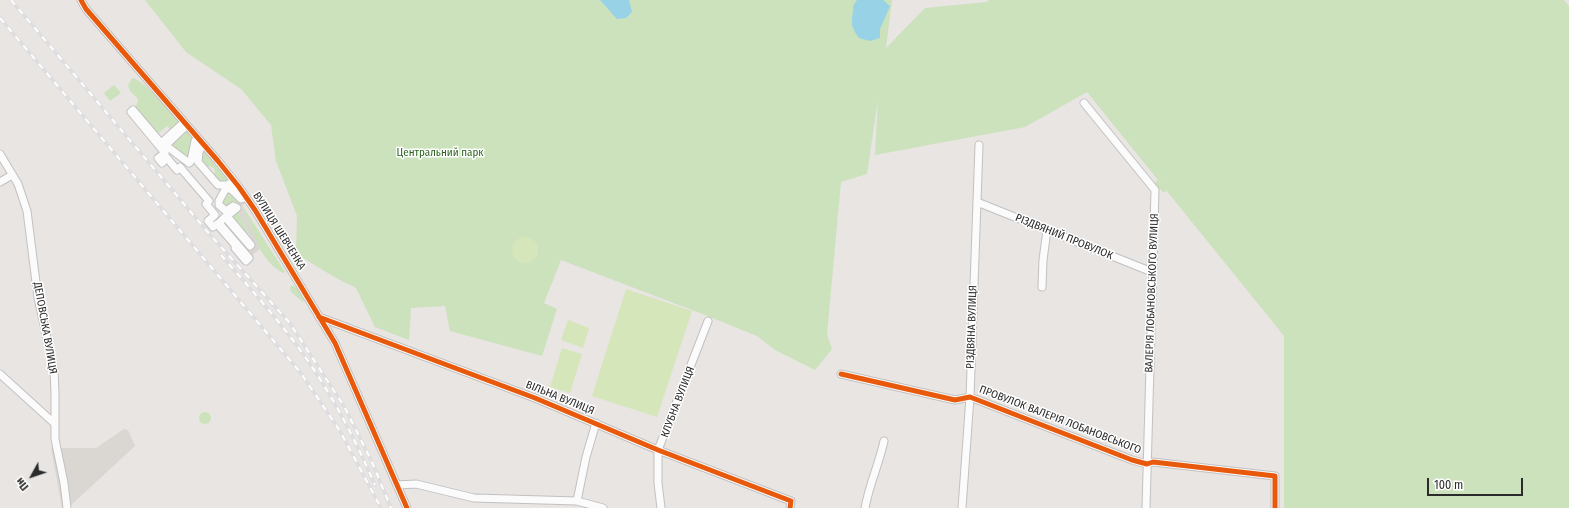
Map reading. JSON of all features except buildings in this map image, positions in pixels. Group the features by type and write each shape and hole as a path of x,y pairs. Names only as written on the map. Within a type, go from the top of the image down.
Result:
{"street":[{"path":"78,0 86,9"},
{"name":"ВУЛИЦЯ ШЕВЧЕНКА","path":"81,0 86,9 240,187 255,210 335,343 407,508"},
{"name":"ВАЛЕРІЯ ЛОБАНОВСЬКОГО ВУЛИЦЯ","path":"1084,103 1155,190 1146,508"},
{"path":"133,110 161,143 181,125 184,128 166,145 187,163 191,161 195,141 201,148 198,162 218,185 227,185 231,183 243,198 241,200 232,190 226,188 219,201 219,205 226,211 232,206 237,208 227,216 251,245 250,246 225,217 219,223 249,258 246,261 235,248 236,246 217,224 213,227 208,221 215,215 206,204 209,201 180,167 177,170 167,158 162,162 158,158 165,153 131,112 133,110"},
{"name":"РІЗДВЯНА ВУЛИЦЯ","path":"962,508 970,397 980,145"},
{"name":"ДЕПОВСЬКА ВУЛИЦЯ","path":"0,154 18,184 27,211 38,298 54,369 55,439 64,483 67,508"},
{"path":"0,182 12,175"},
{"name":"РІЗДВЯНИЙ ПРОВУЛОК","path":"977,202 1152,272"},
{"path":"1042,288 1043,260 1047,230"},
{"name":"ВІЛЬНА ВУЛИЦЯ","path":"319,317 535,398 791,505"},
{"name":"КЛУБНА ВУЛИЦЯ","path":"661,508 658,483 658,450 708,321"},
{"path":"0,374 54,423"},
{"name":"ПРОВУЛОК ВАЛЕРІЯ ЛОБАНОВСЬКОГО","path":"841,374 955,400 970,397 1132,460 1147,464 1153,462 1275,476 1275,508"},
{"path":"577,501 586,457 596,423"},
{"path":"865,508 884,441"},
{"path":"397,484 416,484 474,498 577,501 603,508"}],"green space":[{"name":"Центральний парк","path":"145,0 892,0 886,48 925,8 987,2 989,0 1564,0 1569,6 1569,508 1284,508 1284,336 1166,190 1164,193 1155,184 1157,180 1162,185 1087,92 1025,127 875,155 878,99 867,174 841,182 827,334 832,349 815,370 775,350 757,336 561,260 544,303 557,309 542,356 450,331 445,306 411,308 409,340 375,327 356,288 336,278 303,258 296,252 297,216 276,161 271,125 241,89 186,52"},
{"path":"132,78 143,84 181,125 173,133 167,126 155,136 133,110 138,99 130,91 128,86"},
{"path":"114,85 121,93 110,101 104,93"},
{"path":"184,128 195,142 191,161 168,147"},
{"path":"201,148 231,183 218,185 214,175 214,168 209,166 204,170 199,152"},
{"path":"226,188 241,199 236,206 227,210 219,201"},
{"path":"242,205 285,272 283,273 275,268 262,252 252,233"},
{"path":"237,208 253,244 227,216"},
{"path":"525,237 534,241 538,250 534,259 525,263 516,259 512,250 516,241"},
{"path":"293,285 299,292 304,301 303,302 291,292 290,287"},
{"path":"626,289 692,311 657,417 592,396"},
{"path":"568,320 589,328 583,348 561,340"},
{"path":"562,348 582,354 570,393 550,387"},
{"path":"203,412 207,412 211,418 207,424 203,424 199,420 199,416"}],"shaded area":[{"path":"243,198 245,203 242,206 260,249 249,258 243,251 253,243 236,206"},
{"path":"124,429 128,430 135,446 68,508 62,508 51,448 96,448"}],"water":[{"path":"600,0 629,0 632,12 626,18 617,19"},
{"path":"857,0 883,0 890,6 880,29 880,38 870,41 859,38 852,24 853,6"}],"railway":[{"path":"11,0 212,237 289,322 344,406 372,462 391,508"},
{"path":"0,18 300,372 340,431 381,508"},
{"path":"221,255 253,291 314,369 342,417 375,485"}],"cycle path":[{"path":"81,0 86,9 218,161 255,210 335,343 407,508"},
{"path":"319,317 535,398 658,450 791,501 790,508"},
{"path":"841,374 955,400 970,397 1132,460 1147,464 1153,462 1275,476 1275,508"}]}
